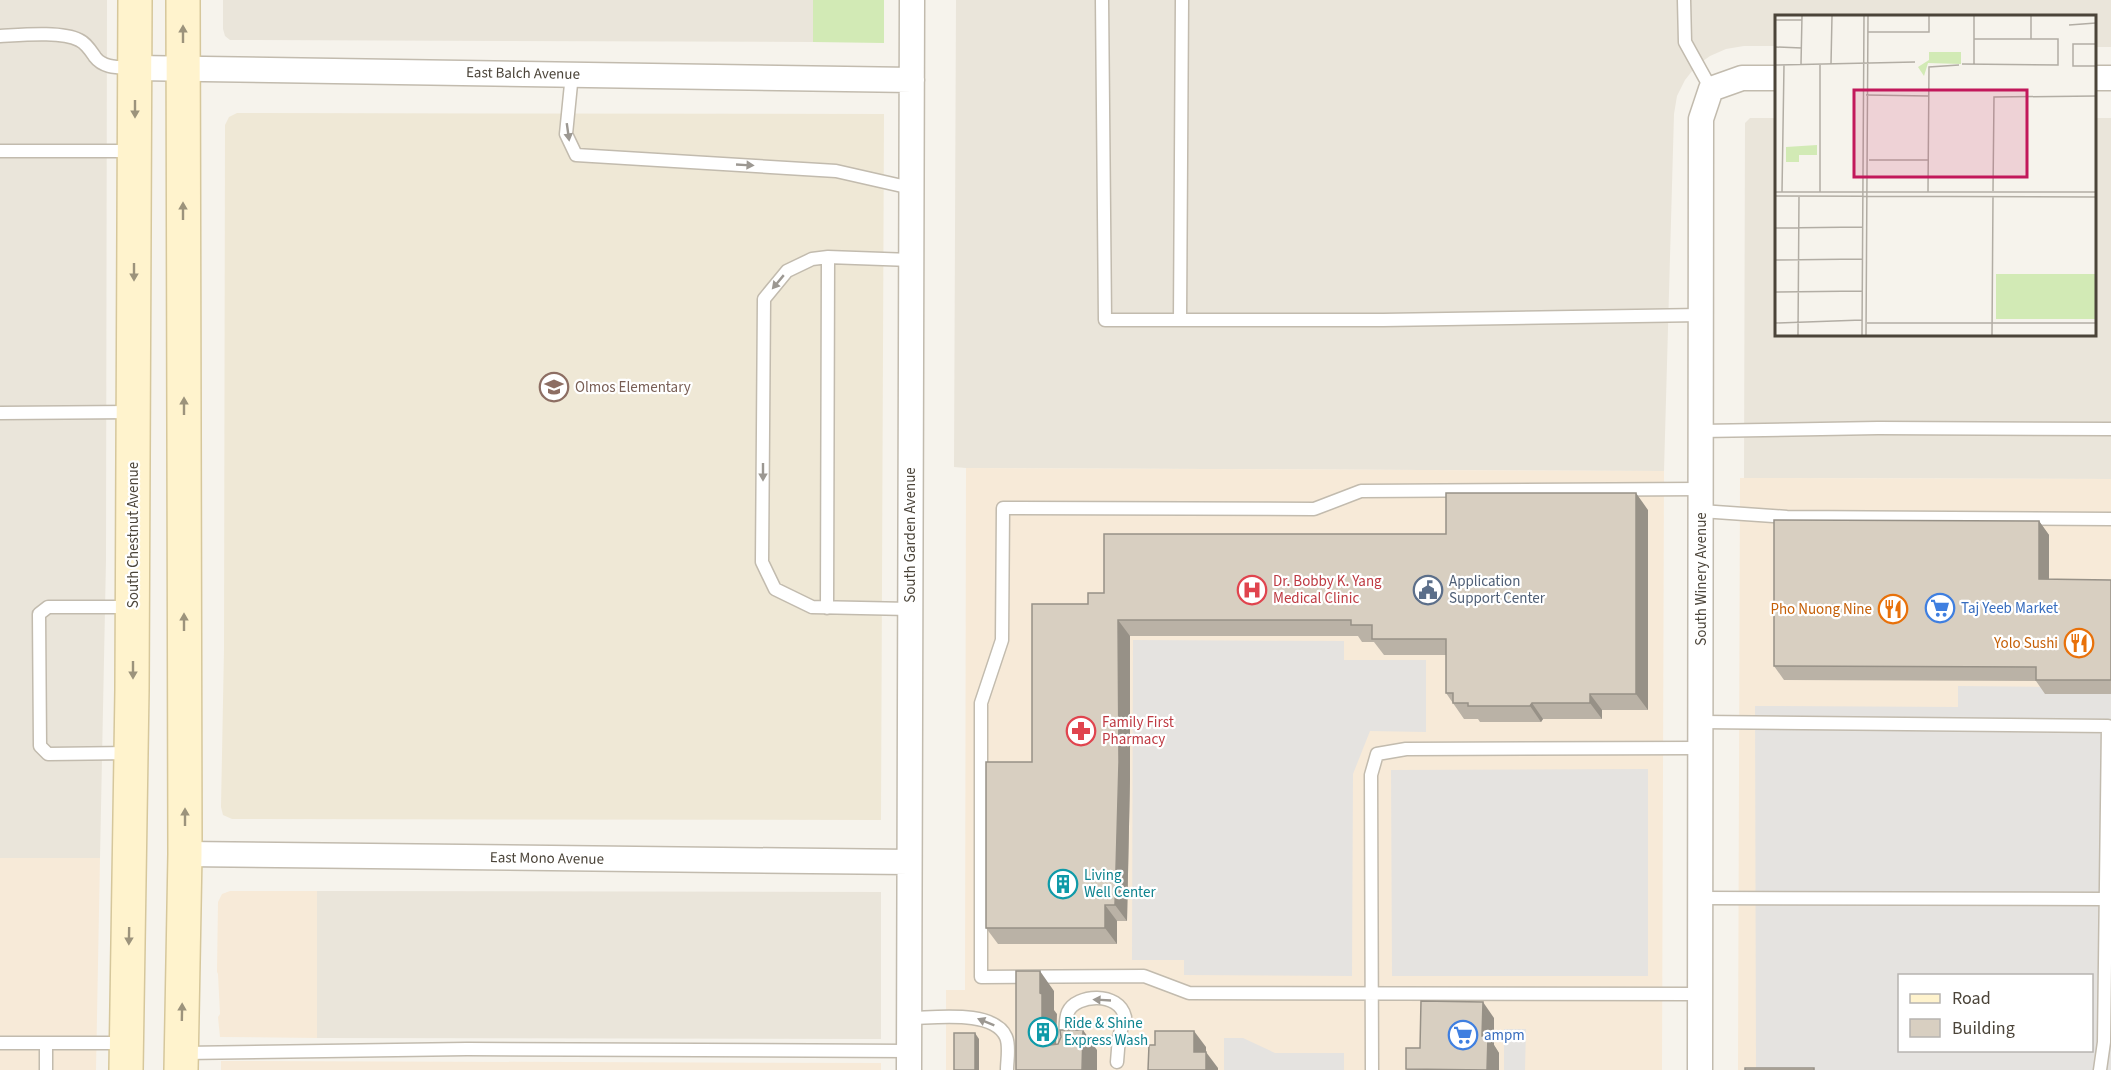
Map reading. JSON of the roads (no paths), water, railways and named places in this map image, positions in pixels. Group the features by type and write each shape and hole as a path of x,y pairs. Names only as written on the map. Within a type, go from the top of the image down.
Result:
{"main road":[{"name":"South Chestnut Avenue","path":"127,1056 132,753 135,0"},
{"path":"182,1061 185,854 183,0"},
{"path":"134,465 184,464"}],"street":[{"name":"South Garden Avenue","path":"909,1060 912,0"},
{"name":"East Balch Avenue","path":"135,68 912,80"},
{"path":"1711,89 1742,78 1775,78"},
{"name":"South Winery Avenue","path":"1700,1070 1701,119 1711,89"},
{"name":"East Mono Avenue","path":"185,854 909,862"}],"lane":[{"path":"1102,0 1105,320 1383,320 1701,315"},
{"path":"1180,320 1182,0"},
{"path":"1684,0 1685,42 1711,89"},
{"path":"0,36 70,37 81,40 98,60 110,67 135,68"},
{"path":"572,74 566,134 576,155 836,171 911,188"},
{"path":"0,151 135,151"},
{"path":"827,608 828,256"},
{"path":"910,609 812,607 775,589 762,562 762,550 764,299 788,271 812,259 828,256 911,260"},
{"path":"0,413 134,412"},
{"path":"1701,431 1878,428 2111,429"},
{"path":"1699,994 1189,993 1144,976 981,976 981,703 1002,640 1003,508 1314,509 1361,491 1701,500 1787,517 2111,519"},
{"path":"132,753 48,754 40,746 39,614 48,608 133,608"},
{"path":"1701,722 2108,726 2104,1042 2100,1070"},
{"path":"1371,1070 1371,775 1377,754 1406,749 1701,748"},
{"path":"1700,898 2106,899"},
{"path":"1067,1058 1067,1013 1081,1001 1103,998 1114,1001 1124,1011 1125,1023 1119,1036 1117,1062"},
{"path":"909,1018 987,1020 1006,1036 1007,1070"},
{"path":"0,1043 46,1043 127,1056"},
{"path":"46,1043 46,1070"},
{"path":"182,1061 467,1049 909,1060"}],"place":[{"name":"Olmos Elementary","path":"554,387"},
{"name":"Dr. Bobby K. Yang Medical Clinic","path":"1252,590"},
{"name":"Application Support Center","path":"1428,590"},
{"name":"Taj Yeeb Market","path":"1940,608"},
{"name":"Pho Nuong Nine","path":"1893,609"},
{"name":"Yolo Sushi","path":"2079,643"},
{"name":"Family First Pharmacy","path":"1081,731"},
{"name":"Living Well Center","path":"1063,884"},
{"name":"Ride & Shine Express Wash","path":"1043,1032"},
{"name":"ampm","path":"1463,1035"}]}
